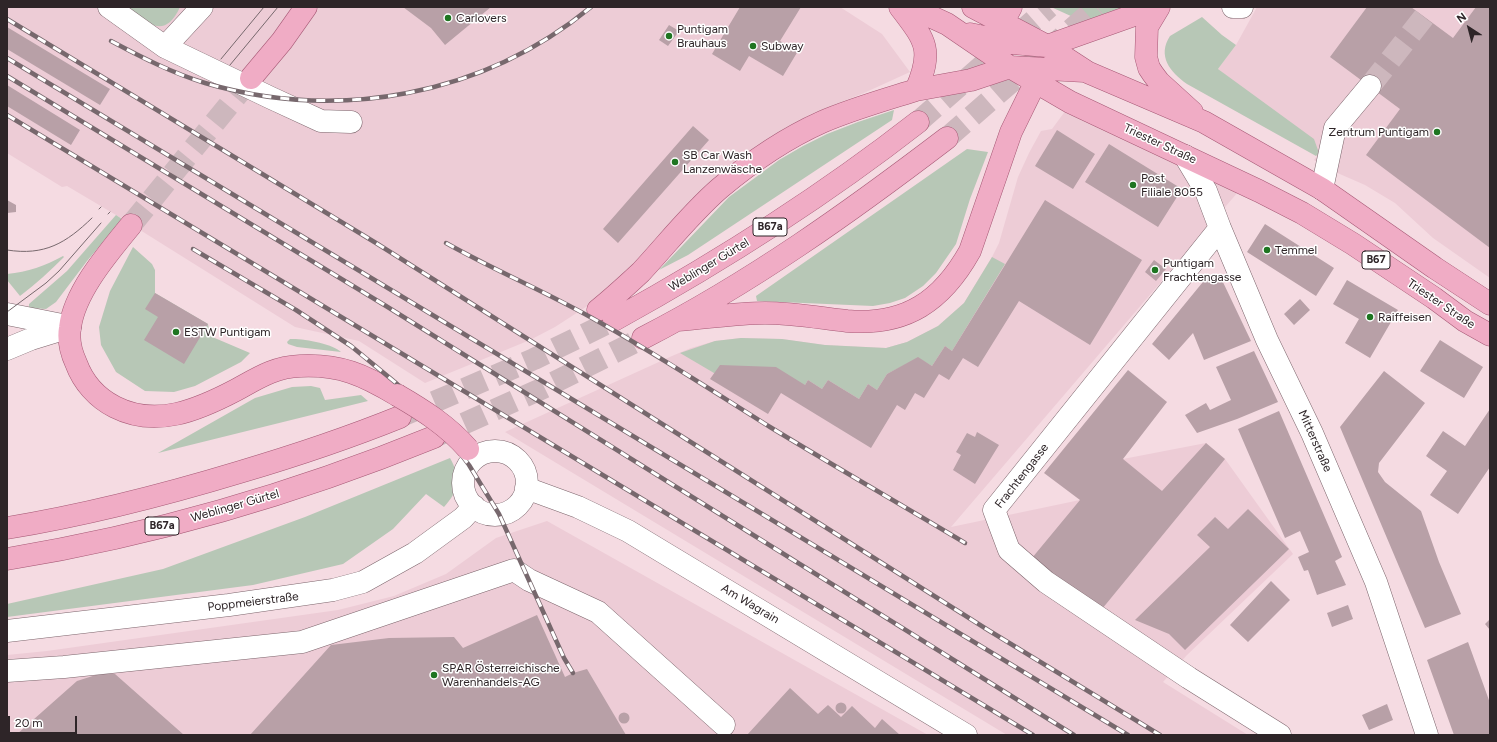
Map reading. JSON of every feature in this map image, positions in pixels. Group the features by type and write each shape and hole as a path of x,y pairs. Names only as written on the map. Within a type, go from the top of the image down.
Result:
{"main road":[{"path":"251,78 282,41 306,7"},
{"path":"282,41 311,18 320,7"},
{"path":"900,7 925,44 926,58 923,74 916,90"},
{"name":"Triester Straße","path":"910,7 947,24 1070,102 1302,213 1353,244 1434,298 1465,321 1490,335"},
{"name":"B67","path":"973,7 1007,15 1047,46 1087,72 1204,122 1322,189 1441,272 1490,304"},
{"path":"961,33 1012,43 1047,46 1158,7"},
{"path":"1158,7 1147,27 1146,57 1149,68 1152,74 1160,82 1204,122"},
{"path":"678,320 766,313 820,317 848,321 869,321 890,318 911,312 930,301 948,285 960,269 970,251 1011,132 1024,72 1012,43 1007,15"},
{"path":"916,90 1024,72 1087,72"},
{"name":"Weblinger Gürtel","path":"916,90 866,105 822,122 791,137 767,152 719,189 696,211 641,272 606,315 695,274 792,214 882,150 918,122"},
{"name":"B67a","path":"643,338 678,320 766,267 866,199 947,138"},
{"path":"131,225 93,274 75,308 70,327 72,354 77,367 90,388 99,398 124,412 151,417 167,416 204,406 269,372 283,368 300,366 336,368 350,371 375,382 437,420 456,436 471,454"},
{"name":"B67a","path":"7,528 130,502 211,481 333,443 400,417"},
{"name":"Weblinger Gürtel","path":"7,559 121,536 197,517 346,472 434,437"},
{"path":"7,516 50,519"}],"street":[{"path":"109,7 165,47 321,121 351,122"},
{"path":"165,47 200,7"},
{"path":"1233,7 1242,7"},
{"path":"1322,189 1336,128 1370,86"},
{"name":"Mitterstraße","path":"1185,156 1204,186 1266,340 1312,433 1376,582 1427,735"},
{"name":"Frachtengasse","path":"1220,228 994,510 1009,550 1046,582 1189,678 1280,735"},
{"path":"7,314 70,327"},
{"path":"7,349 31,339 70,327"},
{"path":"494,451 510,454 522,464 527,479 526,488 525,495 520,502 507,513 485,513 474,506 467,497 463,481 471,454 494,451"},
{"name":"Am Wagrain","path":"526,488 578,507 628,532 966,735"},
{"name":"Poppmeierstraße","path":"7,631 237,604 333,590 363,582 415,553 463,518 474,506"},
{"path":"7,671 64,667 302,642 514,570 529,580 598,612 724,725"}],"shaded area":[{"path":"7,7 840,7 882,34 910,72 864,93 811,114 769,138 589,305 555,327 530,340 425,383 359,341 295,327 116,215 67,186 62,187 7,153"},
{"path":"1257,7 1490,7 1490,278 1433,238 1395,203 1365,185 1326,168 1314,160 1319,153 1218,69 1236,45"},
{"path":"1066,110 1238,192 951,527 1080,500 1123,459 1206,443 1225,459 1293,554 1187,655 1163,682 1248,735 1007,735 505,432 672,356 691,348 715,341 741,338 782,339 825,345 886,348 907,342 938,326 964,303 992,257 999,243 1018,177 1029,153 1041,131 1052,129"},
{"path":"547,521 928,735 7,735 7,655 47,651 338,610 394,596 446,574 496,538"}],"green space":[{"path":"124,7 180,7 174,18 168,24 161,26 147,22"},
{"path":"1051,7 1127,7 1084,22"},
{"path":"1202,17 1236,45 1218,69 1314,139 1319,153 1316,156 1187,84 1175,74 1167,63 1165,57 1166,43 1170,36"},
{"path":"894,110 892,120 688,255 659,270 729,197 779,160 827,134"},
{"path":"967,149 988,152 970,199 956,244 936,273 923,286 905,298 890,303 873,306 757,301 756,296"},
{"path":"116,215 122,219 87,261 56,302 46,309 29,308 29,304 67,271"},
{"path":"133,247 152,264 155,270 155,293 208,324 210,336 250,353 241,362 195,386 174,392 145,391 116,372 101,345 99,327 110,291"},
{"path":"63,256 64,257 32,287 20,296 7,280 7,274 36,268"},
{"path":"992,257 1005,264 952,351 945,346 932,366 918,358 887,374 877,390 868,384 859,399 828,380 822,389 808,380 805,385 714,373 680,353 715,341 741,338 782,339 825,345 886,348 907,342 938,326 964,303"},
{"path":"290,339 302,339 317,342 332,346 341,352 297,347 288,344 287,342"},
{"path":"311,386 320,388 325,400 361,395 368,401 158,453 255,398 292,387"},
{"path":"450,458 456,471 457,484 453,495 444,507 426,494 393,529 343,564 253,585 7,617 7,604 163,569 305,517"}],"building":[{"name":"Carlovers","path":"403,7 491,7 445,45 431,28"},
{"name":"Subway","path":"740,7 801,7 780,41 798,51 783,76 749,56 740,71 712,54"},
{"name":"Zentrum Puntigam","path":"1367,7 1411,7 1453,38 1476,7 1490,7 1490,248 1366,155 1400,109 1330,57"},
{"name":"Puntigam Brauhaus","path":"669,25 679,31 668,46 659,40"},
{"path":"7,27 110,89 100,105 7,49"},
{"path":"7,85 80,130 71,145 7,106"},
{"path":"693,126 709,140 618,243 603,229"},
{"path":"1057,130 1095,154 1073,189 1035,166"},
{"name":"Post Filiale 8055","path":"1109,144 1182,189 1158,227 1085,182"},
{"path":"7,200 16,205 16,212 7,213"},
{"path":"1045,200 1142,260 1090,345 1019,301 978,367 963,358 949,380 939,374 924,398 915,393 905,410 897,405 871,448 781,393 768,414 710,379 720,365 776,367 805,385 808,380 822,389 828,380 859,399 868,384 877,390 887,374 918,357 932,366 945,346 952,351"},
{"path":"1265,224 1334,268 1316,296 1247,252"},
{"name":"Puntigam Frachtengasse","path":"1154,260 1166,269 1156,281 1145,272"},
{"path":"1207,277 1221,278 1251,341 1204,360 1193,333 1169,360 1152,344"},
{"path":"1347,280 1398,310 1370,358 1345,343 1359,319 1333,304"},
{"name":"ESTW Puntigam","path":"155,293 208,324 184,364 144,340 158,317 145,309"},
{"path":"1300,299 1310,310 1294,325 1284,314"},
{"path":"1440,340 1483,367 1464,398 1420,371"},
{"path":"1254,351 1278,402 1237,419 1197,433 1185,415 1206,403 1210,410 1231,400 1216,367"},
{"path":"1128,370 1167,402 1123,459 1162,491 1206,443 1225,459 1102,609 1077,593 1032,558 1080,500 1044,473"},
{"path":"1384,371 1425,403 1379,463 1378,472 1385,482 1421,511 1439,562 1461,614 1425,628 1340,427"},
{"path":"1490,409 1490,467 1458,514 1430,495 1447,471 1426,456 1443,431 1465,446"},
{"path":"1279,411 1342,557 1335,561 1346,585 1317,595 1308,570 1304,571 1298,557 1309,552 1300,531 1285,538 1238,429"},
{"path":"977,432 999,445 975,484 953,470 961,455 956,452 967,433 975,437"},
{"path":"1248,509 1289,549 1185,650 1169,634 1135,620 1210,547 1197,535 1215,517 1228,529"},
{"path":"1271,581 1290,600 1248,642 1230,625"},
{"path":"1348,605 1353,619 1332,627 1327,613"},
{"name":"SPAR Österreichische Warenhandels-AG","path":"537,615 565,677 587,669 626,735 250,735 331,645 389,638 454,637 463,648"},
{"path":"1490,619 1490,630 1485,624"},
{"path":"1468,642 1490,703 1490,735 1454,735 1427,660"},
{"path":"102,673 115,674 184,735 16,735 77,681"},
{"path":"790,688 818,714 828,705 841,717 852,706 875,728 882,719 900,735 747,735"},
{"path":"841,702 845,704 847,708 845,712 841,714 837,712 835,708 837,704"},
{"path":"1387,704 1393,720 1369,730 1362,715"},
{"path":"624,712 628,714 630,718 628,722 624,724 620,722 618,718 620,714"}],"tunnel":[{"path":"918,122 1049,7"},
{"path":"947,138 1097,7"},
{"path":"1370,86 1424,17"},
{"path":"131,225 251,78"},
{"path":"404,415 534,359 614,320"},
{"path":"434,437 539,390 643,338"}],"tram line":[{"path":"221,59 264,7"},
{"path":"230,65 278,7"},
{"path":"7,250 33,251 54,246 64,241 92,218"},
{"path":"7,312 46,283 59,271 101,223"}],"railway":[{"path":"111,41 169,70 205,83 255,95 306,100 357,100 407,93 456,80 504,62 549,37 591,7"},
{"path":"7,19 376,243 988,630 1160,735"},
{"path":"7,58 1128,735"},
{"path":"7,76 386,306 1074,735"},
{"path":"7,115 1033,735"},
{"path":"446,243 574,308 615,331 682,371 770,427 965,543"},
{"path":"193,249 296,310 351,346 396,383 438,424 469,465 499,514 564,658 573,673"}],"place":[{"name":"Carlovers","path":"448,18"},
{"name":"Puntigam Brauhaus","path":"669,36"},
{"name":"Subway","path":"753,46"},
{"name":"Zentrum Puntigam","path":"1437,132"},
{"name":"SB Car Wash Lanzenwäsche","path":"675,162"},
{"name":"Post Filiale 8055","path":"1133,185"},
{"name":"Temmel","path":"1267,250"},
{"name":"Puntigam Frachtengasse","path":"1155,270"},
{"name":"Raiffeisen","path":"1370,317"},
{"name":"ESTW Puntigam","path":"176,332"},
{"name":"SPAR Österreichische Warenhandels-AG","path":"434,675"}]}
